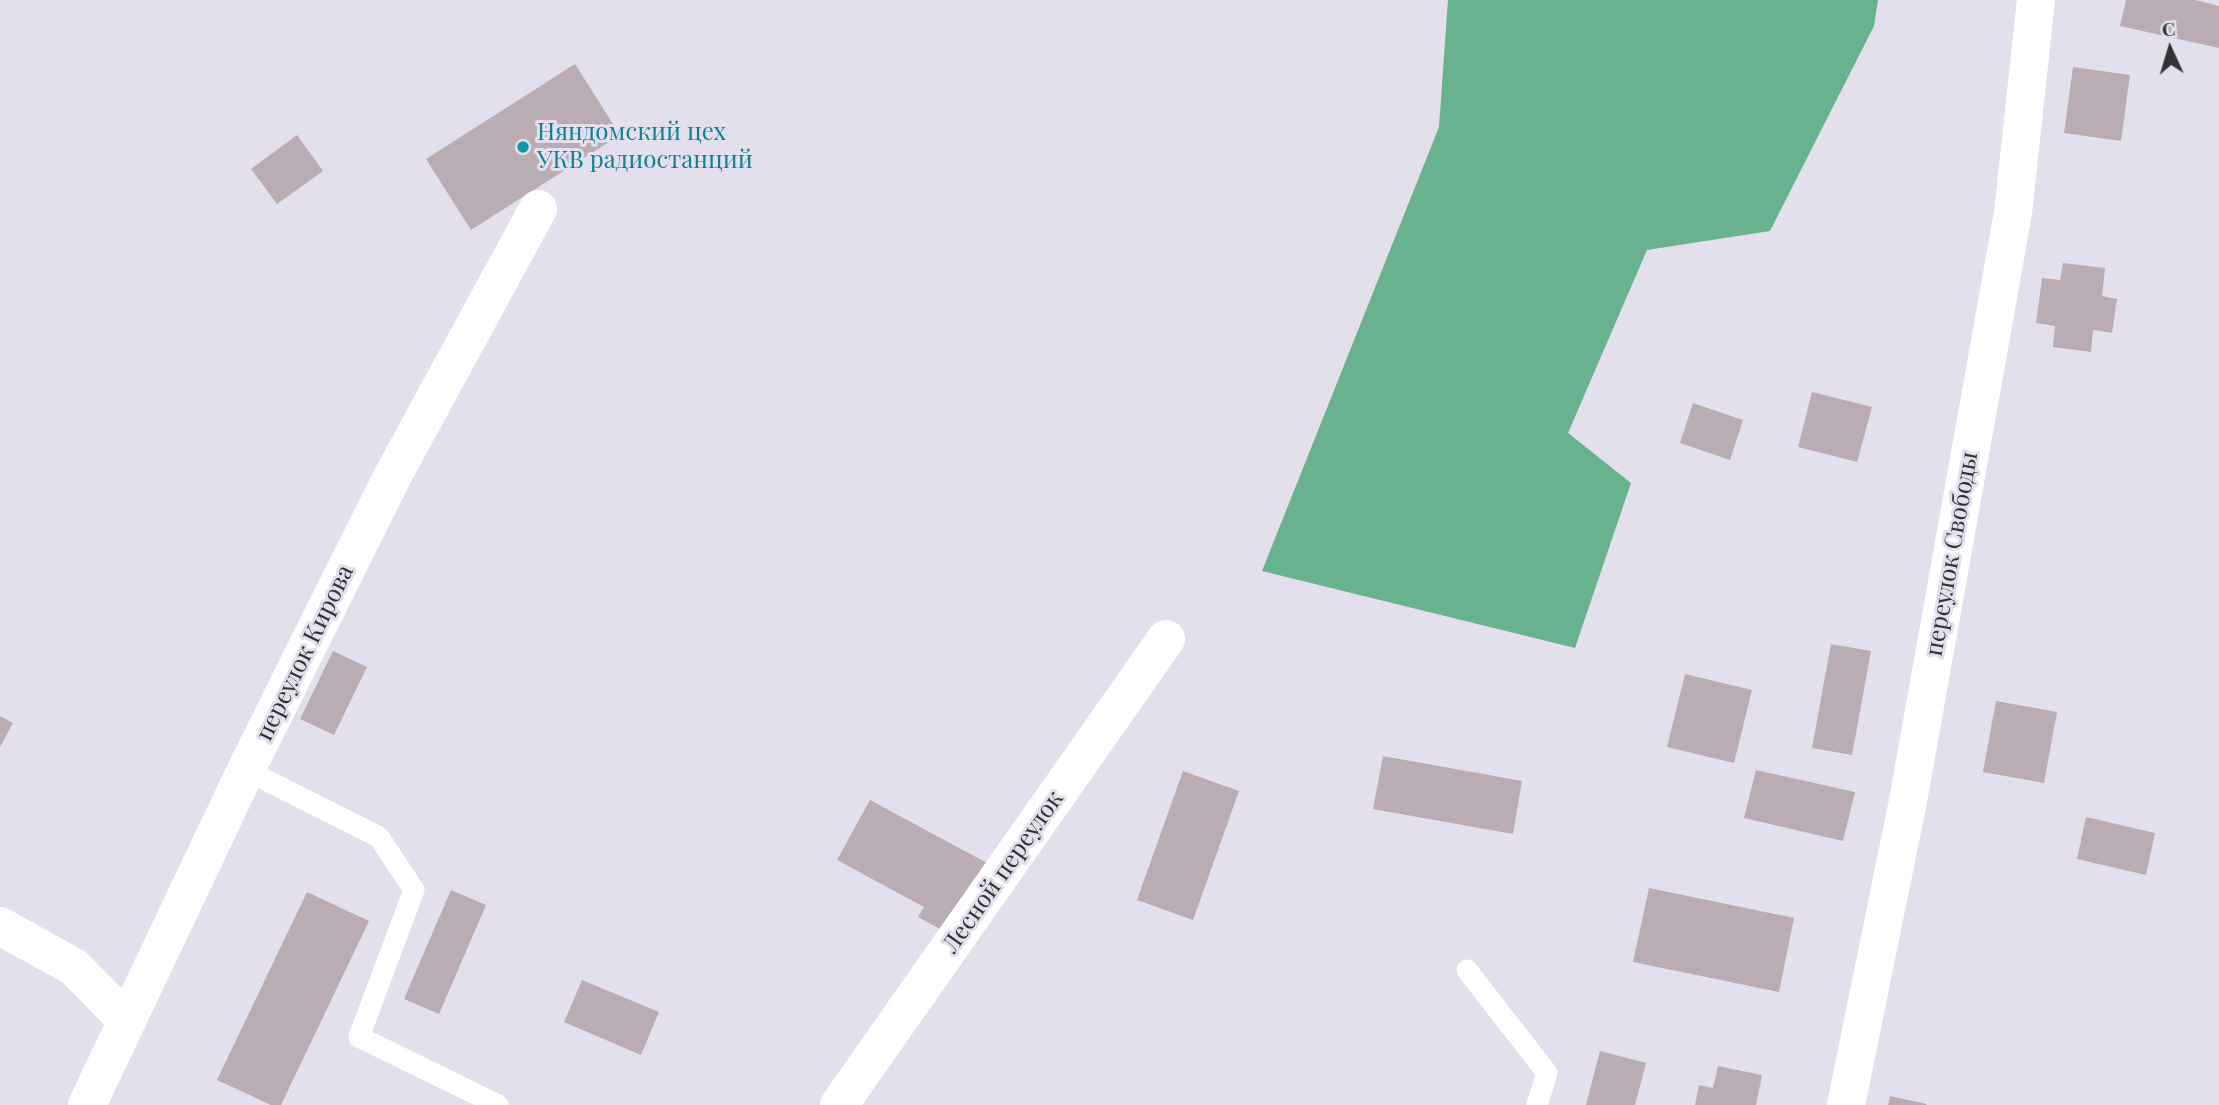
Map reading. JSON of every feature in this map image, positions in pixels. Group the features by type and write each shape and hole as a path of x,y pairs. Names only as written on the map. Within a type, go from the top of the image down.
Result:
{"street":[{"name":"переулок Свободы","path":"1846,1105 1908,801 2013,213 2036,0"},
{"name":"переулок Кирова","path":"87,1105 246,770 392,477 538,208"},
{"name":"Лесной переулок","path":"839,1105 1166,639"},
{"path":"0,926 74,967 127,1020"}],"lane":[{"path":"246,770 379,837 414,890 359,1037 498,1105"},
{"path":"1467,971 1547,1073 1537,1105"}],"green space":[{"path":"1448,0 1878,0 1874,26 1770,231 1647,250 1568,433 1631,483 1575,648 1262,571 1439,127"}],"building":[{"path":"2126,0 2195,0 2219,6 2219,48 2120,26"},
{"name":"Няндомский цех УКВ радиостанций","path":"575,64 620,135 471,230 426,159"},
{"path":"2073,67 2130,75 2121,141 2064,133"},
{"path":"297,135 323,171 277,204 251,169"},
{"path":"2063,263 2105,268 2102,296 2117,299 2112,333 2093,330 2091,352 2053,347 2055,326 2036,323 2042,278 2060,280"},
{"path":"1812,392 1872,407 1857,462 1798,447"},
{"path":"1693,403 1743,420 1730,460 1680,443"},
{"path":"1831,644 1871,651 1852,755 1812,748"},
{"path":"333,651 367,667 334,735 300,719"},
{"path":"1685,674 1752,690 1734,763 1667,747"},
{"path":"1996,701 2057,712 2044,783 1983,772"},
{"path":"0,716 13,723 0,747"},
{"path":"1383,756 1522,781 1513,834 1373,809"},
{"path":"1756,770 1855,792 1843,841 1744,818"},
{"path":"1183,771 1239,791 1193,920 1137,900"},
{"path":"870,800 1000,870 962,941 918,917 924,907 837,860"},
{"path":"2086,817 2155,833 2146,875 2077,859"},
{"path":"1649,888 1794,918 1779,992 1633,962"},
{"path":"451,890 486,905 439,1014 404,999"},
{"path":"307,892 369,921 281,1105 271,1105 217,1080"},
{"path":"582,980 659,1012 641,1055 564,1022"},
{"path":"1600,1051 1646,1063 1635,1105 1586,1105"},
{"path":"1718,1066 1762,1075 1756,1105 1695,1105 1699,1085 1713,1088"},
{"path":"1890,1096 1927,1104 1888,1105"}],"place":[{"name":"Няндомский цех УКВ радиостанций","path":"523,147"}]}
